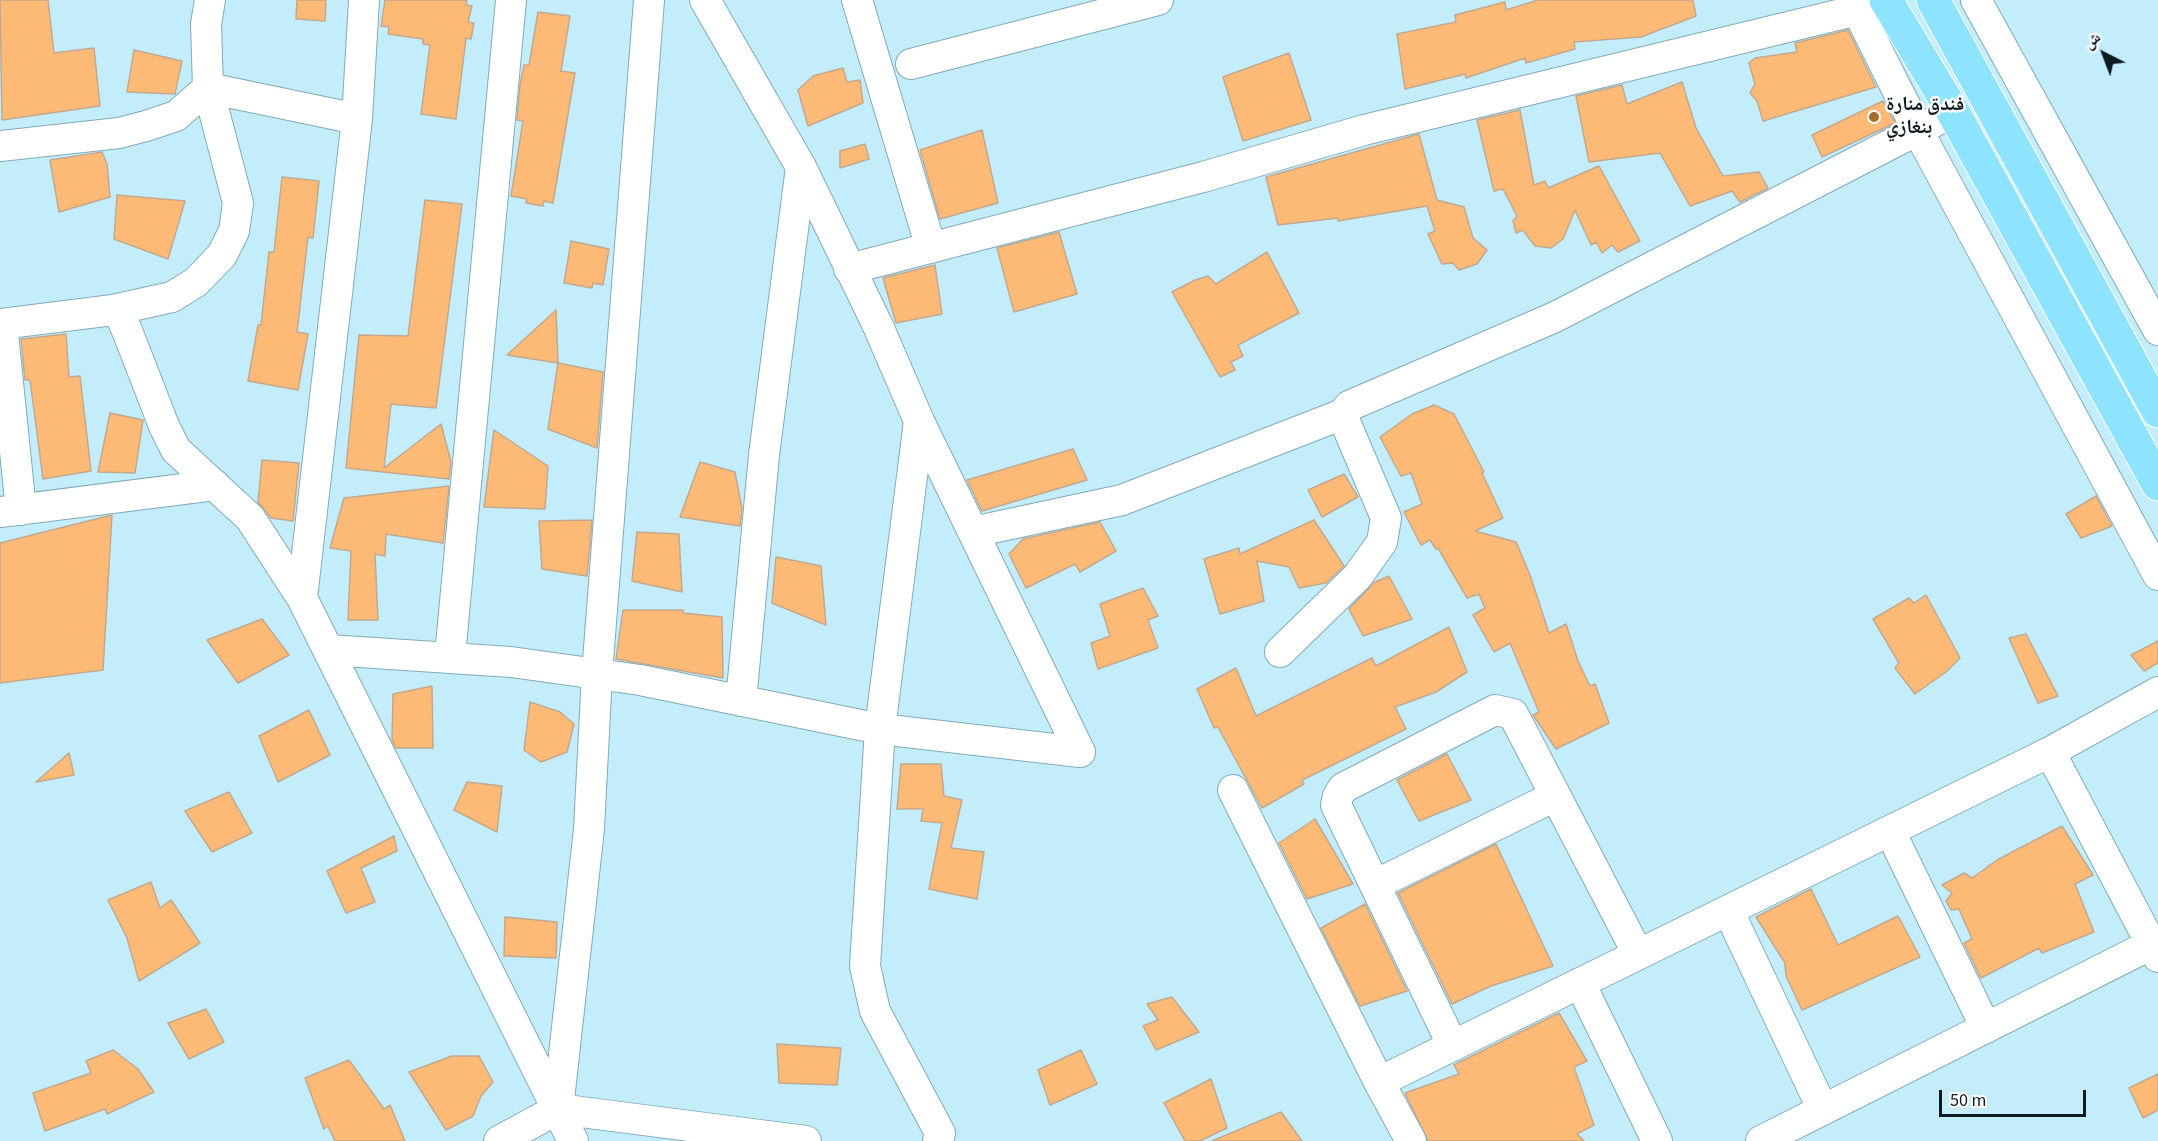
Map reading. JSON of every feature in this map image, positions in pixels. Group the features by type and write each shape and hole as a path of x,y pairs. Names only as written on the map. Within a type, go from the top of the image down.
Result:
{"highway":[{"path":"1933,0 2158,411"},
{"path":"1865,3 1953,112 2158,484"}],"street":[{"path":"210,0 206,24 208,88 238,203 234,231 222,255 196,282 172,297 113,310 1,324 11,511 215,485"},
{"path":"302,598 357,119 364,0"},
{"path":"450,656 512,0"},
{"path":"558,1109 589,829 597,674 649,0"},
{"path":"329,650 450,656 597,674 880,729 1080,752 919,421 878,326 801,167 705,0"},
{"path":"857,0 931,248"},
{"path":"911,64 1158,0"},
{"path":"1976,0 2158,330"},
{"path":"849,269 1203,177 1364,130 1865,3 1918,131 2158,575"},
{"path":"208,88 357,119"},
{"path":"0,146 119,133 146,126 176,116 208,88"},
{"path":"973,532 1122,500 1343,414 1349,406 1555,317 1953,112"},
{"path":"741,701 764,455 801,167"},
{"path":"113,310 122,319 164,426 176,450 250,518 302,598 573,1141"},
{"path":"1280,652 1357,577 1382,542 1386,518 1343,414"},
{"path":"919,421 880,729 865,966 875,1011 940,1133 938,1141"},
{"path":"1379,1082 1638,954 1729,912 2050,752 2158,692"},
{"path":"1453,1046 1336,805 1343,788 1495,710 1513,714 1638,954"},
{"path":"1761,1141 1822,1108 2156,947 2050,752"},
{"path":"1233,790 1410,1141"},
{"path":"1375,885 1555,796"},
{"path":"1890,831 1986,1028"},
{"path":"1729,912 1822,1108"},
{"path":"1580,983 1657,1141"},
{"path":"498,1141 558,1109 806,1141"}],"building":[{"path":"0,0 48,0 54,53 94,48 100,106 2,120"},
{"path":"297,0 326,0 325,21 296,19"},
{"path":"385,0 467,0 466,5 472,6 468,22 474,23 471,39 466,38 456,119 421,114 430,45 423,44 423,39 388,34 389,27 381,26"},
{"path":"1538,0 1693,0 1696,16 1641,37 1574,42 1575,49 1526,63 1525,58 1466,78 1465,74 1405,89 1397,34 1456,22 1455,15 1505,2 1506,10"},
{"path":"538,12 570,16 561,71 575,73 553,203 544,201 543,206 526,203 527,199 511,196 523,121 517,120 520,85 524,65 529,65"},
{"path":"1848,30 1876,87 1763,121 1757,101 1750,93 1755,84 1749,63 1755,58 1797,52 1795,43"},
{"path":"134,50 182,61 175,94 127,92"},
{"path":"1289,53 1311,120 1243,141 1223,77"},
{"path":"843,68 847,82 860,80 863,103 808,126 798,90 813,76"},
{"path":"1682,82 1696,128 1723,176 1759,172 1768,188 1740,202 1732,191 1690,206 1660,153 1589,162 1576,96 1622,85 1627,104"},
{"path":"1883,101 1895,123 1822,157 1812,135"},
{"path":"1520,110 1534,185 1545,181 1548,188 1599,166 1640,241 1618,252 1612,245 1602,253 1596,242 1591,245 1575,210 1563,239 1551,248 1535,246 1523,230 1516,233 1513,221 1517,216 1503,189 1494,191 1477,120"},
{"path":"982,130 998,203 940,219 920,150"},
{"path":"1419,134 1437,200 1464,207 1473,238 1487,250 1477,264 1459,270 1453,263 1442,264 1428,234 1435,231 1427,206 1338,221 1338,218 1278,225 1266,177"},
{"path":"865,144 869,159 840,168 840,151"},
{"path":"102,152 107,164 110,197 59,212 50,160"},
{"path":"282,177 319,181 313,238 308,237 297,332 308,334 298,390 248,381 258,325 261,325 269,252 274,252"},
{"path":"117,195 185,201 168,259 114,239"},
{"path":"425,200 462,204 436,408 391,404 384,468 441,424 451,462 449,479 346,468 359,335 408,336"},
{"path":"1059,232 1077,294 1014,312 997,248"},
{"path":"571,241 609,249 603,285 593,283 592,288 564,283"},
{"path":"1267,252 1299,313 1238,345 1243,356 1231,362 1235,370 1220,377 1172,292 1208,276 1216,284"},
{"path":"935,265 942,314 896,323 883,278"},
{"path":"556,310 558,363 507,355"},
{"path":"66,334 69,377 80,376 91,471 43,479 30,380 25,380 21,339"},
{"path":"558,363 603,372 597,448 548,429"},
{"path":"1434,405 1454,414 1484,472 1482,473 1503,518 1475,531 1516,542 1530,575 1549,633 1566,624 1578,661 1590,686 1595,684 1609,723 1556,749 1533,715 1539,712 1510,643 1494,652 1473,615 1485,608 1479,594 1467,598 1438,548 1436,549 1430,540 1421,545 1404,512 1422,504 1411,473 1401,476 1380,437 1412,414"},
{"path":"110,413 143,420 135,473 98,472"},
{"path":"494,430 548,466 545,509 484,507"},
{"path":"1073,449 1087,480 982,511 967,480"},
{"path":"262,460 299,463 293,521 271,518 258,502"},
{"path":"700,462 735,472 742,509 740,526 680,517"},
{"path":"1344,474 1358,497 1322,517 1308,490"},
{"path":"449,486 443,543 386,534 385,556 375,554 378,620 348,620 351,551 330,548 344,498"},
{"path":"2096,496 2112,526 2081,538 2066,514"},
{"path":"112,515 103,670 0,683 0,543"},
{"path":"592,520 587,576 542,569 539,521"},
{"path":"1314,520 1344,566 1326,583 1299,588 1289,567 1257,561 1264,601 1220,614 1204,559 1239,548 1240,554"},
{"path":"1100,522 1116,551 1080,572 1075,564 1026,588 1009,554 1023,539"},
{"path":"637,532 679,534 682,592 632,581"},
{"path":"776,557 821,566 826,625 772,603"},
{"path":"1389,576 1412,619 1363,636 1349,609 1375,582"},
{"path":"1143,588 1158,616 1148,620 1158,648 1098,669 1091,643 1110,636 1100,604"},
{"path":"1926,595 1960,658 1946,672 1915,694 1895,668 1899,663 1873,619 1909,598 1914,603"},
{"path":"623,610 683,610 683,613 722,617 723,678 616,659"},
{"path":"262,619 289,655 238,683 207,640"},
{"path":"1449,627 1467,672 1436,692 1395,707 1406,729 1302,780 1304,784 1262,808 1218,727 1214,728 1197,689 1236,668 1256,716 1372,658 1376,666"},
{"path":"2026,634 2058,696 2038,703 2009,638"},
{"path":"2158,641 2158,663 2144,671 2131,655"},
{"path":"432,686 433,748 396,748 392,740 393,694"},
{"path":"530,702 560,712 574,724 567,752 541,762 524,750"},
{"path":"309,710 330,755 278,782 259,736"},
{"path":"69,753 74,775 36,782"},
{"path":"1447,754 1471,800 1419,821 1397,780"},
{"path":"901,764 941,764 944,796 962,800 951,848 984,852 977,899 929,889 942,823 921,821 923,809 897,809"},
{"path":"467,782 502,786 497,832 454,810"},
{"path":"229,792 252,833 212,852 185,811"},
{"path":"1315,819 1353,884 1307,899 1279,843"},
{"path":"2062,826 2093,875 2075,884 2094,932 2042,953 2039,948 1981,978 1964,943 1972,939 1959,909 1951,910 1946,901 1952,893 1942,885 1964,873 1972,878 1997,860"},
{"path":"394,836 397,851 361,868 375,902 346,913 327,871"},
{"path":"1496,844 1553,966 1491,986 1452,1004 1398,893"},
{"path":"151,882 160,908 171,900 200,943 139,981 127,938 108,900"},
{"path":"1811,889 1838,945 1898,916 1920,957 1802,1010 1786,976 1785,963 1756,917"},
{"path":"1365,904 1407,991 1360,1006 1321,928"},
{"path":"505,917 557,922 556,958 504,956"},
{"path":"1172,997 1199,1032 1156,1050 1143,1026 1158,1020 1147,1004"},
{"path":"206,1009 224,1042 189,1059 168,1023"},
{"path":"1559,1013 1587,1061 1574,1067 1594,1125 1577,1134 1584,1141 1428,1141 1405,1093 1459,1074 1454,1065"},
{"path":"777,1044 841,1048 837,1085 779,1083"},
{"path":"113,1050 138,1069 154,1092 107,1114 105,1109 45,1131 33,1093 91,1073 86,1061"},
{"path":"1081,1050 1097,1084 1050,1105 1038,1070"},
{"path":"452,1056 479,1056 493,1082 481,1096 473,1116 446,1130 409,1072"},
{"path":"349,1060 384,1109 390,1105 405,1141 335,1141 328,1126 324,1129 305,1078"},
{"path":"2158,1074 2158,1110 2143,1118 2129,1088"},
{"path":"1211,1079 1227,1128 1200,1141 1185,1141 1164,1103"},
{"path":"1281,1112 1302,1141 1212,1141"}],"place":[{"name":"فندق منارة بنغازي","path":"1874,117"}]}
